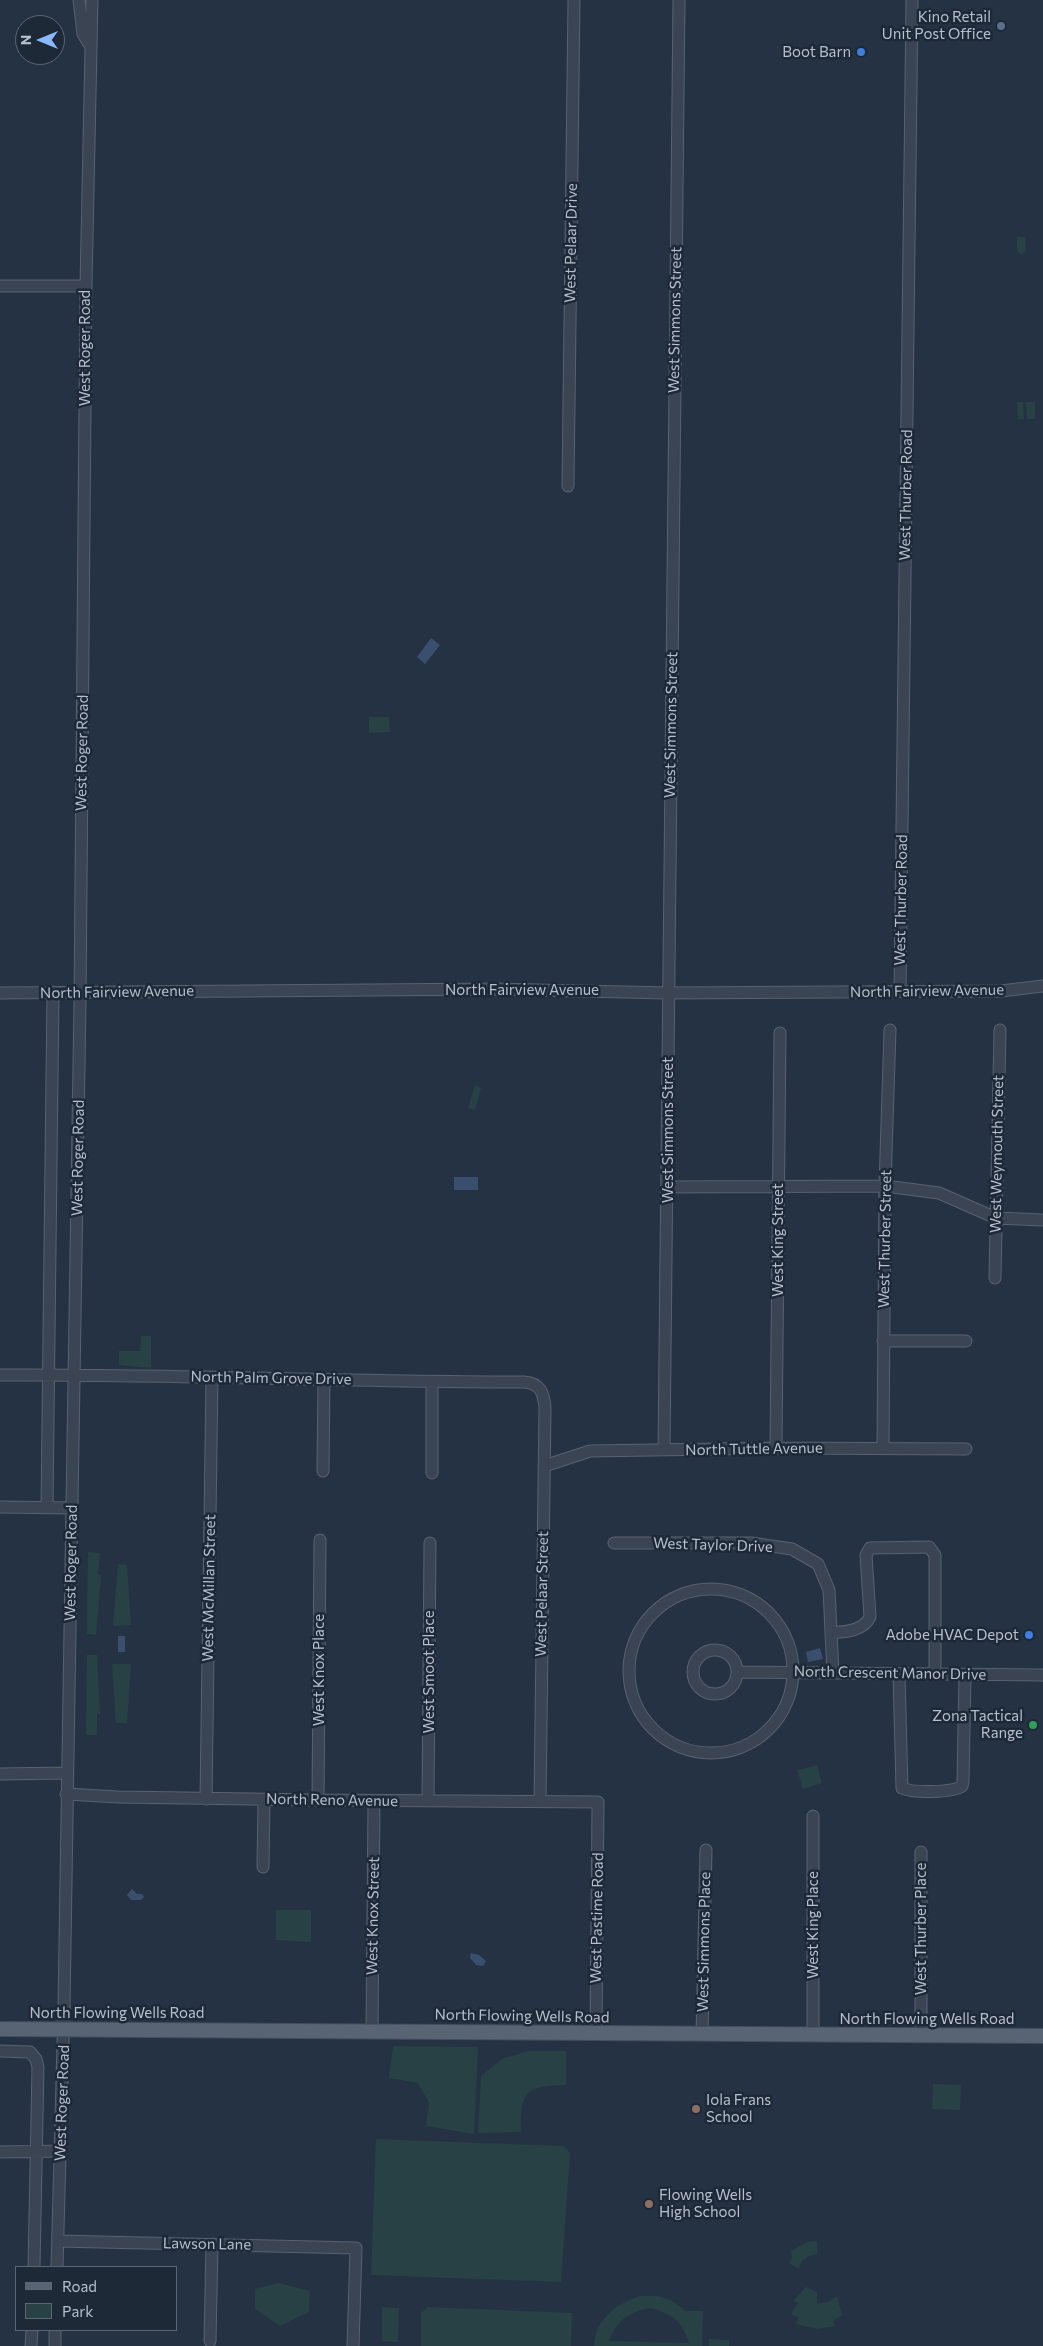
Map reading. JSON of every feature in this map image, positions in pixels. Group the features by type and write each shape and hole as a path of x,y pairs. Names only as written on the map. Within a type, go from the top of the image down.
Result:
{"main road":[{"name":"North Flowing Wells Road","path":"0,2029 1043,2036"}],"street":[{"name":"West Roger Road","path":"79,0 83,34 90,48"},
{"name":"West Roger Road","path":"57,2266 64,2028 66,1773 80,992 86,286 92,0"},
{"name":"West Pelaar Drive","path":"568,486 574,0"},
{"name":"West Simmons Street","path":"664,1450 679,0"},
{"name":"West Thurber Road","path":"900,991 912,0"},
{"path":"0,286 86,286"},
{"name":"North Fairview Avenue","path":"0,993 504,989 668,993 1001,991 1043,986"},
{"name":"West Roger Road","path":"47,1507 53,992"},
{"name":"West Thurber Street","path":"883,1448 883,1341 890,1030"},
{"name":"West Weymouth Street","path":"995,1278 1000,1030"},
{"name":"West King Street","path":"776,1448 780,1033"},
{"path":"668,1187 886,1186 938,1193 996,1218 1043,1220"},
{"path":"883,1341 966,1341"},
{"name":"North Palm Grove Drive","path":"0,1375 74,1374 432,1382 524,1382 542,1384"},
{"name":"West McMillan Street","path":"206,1798 212,1377"},
{"path":"323,1472 324,1379"},
{"path":"432,1382 432,1473"},
{"name":"West Pelaar Street","path":"540,1801 545,1400 542,1384"},
{"name":"North Tuttle Avenue","path":"544,1466 590,1451 776,1448 966,1449"},
{"path":"0,1507 72,1508"},
{"name":"West Knox Place","path":"318,1800 320,1540"},
{"name":"West Smoot Place","path":"428,1800 430,1543"},
{"name":"West Taylor Drive","path":"614,1543 751,1544 792,1549 818,1564 829,1590 833,1673"},
{"path":"832,1632 840,1633 860,1628 867,1623 870,1617 866,1555 870,1548 928,1547 935,1555 935,1674"},
{"path":"702,1590 728,1591 749,1597 762,1606 780,1623 790,1646 794,1672 782,1712 768,1730 748,1744 727,1752 711,1753 688,1750 663,1738 655,1731 645,1720 636,1704 629,1676 631,1651 642,1627 658,1608 682,1594 702,1590"},
{"name":"North Crescent Manor Drive","path":"738,1672 1043,1675"},
{"path":"899,1674 902,1788 908,1791 954,1790 962,1786 965,1674"},
{"path":"0,1774 66,1773"},
{"name":"North Reno Avenue","path":"66,1794 374,1801 598,1802"},
{"path":"263,1868 264,1799"},
{"name":"West Knox Street","path":"372,2031 374,1801"},
{"name":"West Pastime Road","path":"596,2034 598,1802"},
{"name":"West King Place","path":"813,2035 814,1816"},
{"name":"West Simmons Place","path":"702,2034 706,1850"},
{"name":"West Thurber Place","path":"921,1852 921,2036"},
{"name":"West Roger Road","path":"0,2051 27,2051 36,2059 38,2066 34,2266"},
{"path":"0,2152 60,2151"},
{"name":"Lawson Lane","path":"58,2241 356,2248 353,2346"},
{"path":"210,2341 212,2244"},
{"path":"31,2346 32,2331"},
{"path":"55,2331 55,2346"}],"green space":[{"path":"1017,237 1025,237 1026,251 1021,255 1017,250"},
{"path":"1017,402 1023,402 1024,419 1018,419"},
{"path":"1026,402 1035,402 1035,419 1027,419"},
{"path":"369,717 389,717 390,732 369,733"},
{"path":"475,1085 481,1088 475,1110 468,1108"},
{"path":"141,1336 151,1336 151,1368 119,1365 119,1351 140,1351"},
{"path":"88,1552 100,1553 98,1574 101,1575 96,1635 87,1634"},
{"path":"118,1564 127,1565 131,1625 113,1626"},
{"path":"87,1655 97,1655 100,1714 97,1714 97,1735 86,1735"},
{"path":"112,1664 131,1664 127,1723 116,1723"},
{"path":"817,1765 822,1783 803,1789 797,1770"},
{"path":"276,1910 311,1910 311,1942 276,1940"},
{"path":"393,2046 478,2047 474,2134 426,2126 429,2103 418,2083 389,2078"},
{"path":"528,2051 566,2051 566,2085 542,2087 528,2094 524,2099 522,2108 521,2132 478,2133 481,2076 502,2059"},
{"path":"933,2084 961,2085 960,2110 932,2109"},
{"path":"376,2139 564,2146 570,2153 561,2282 371,2275"},
{"path":"817,2241 817,2254 805,2258 799,2269 789,2263 792,2258 791,2251 807,2242"},
{"path":"278,2283 310,2291 309,2312 280,2326 255,2309 255,2289"},
{"path":"806,2287 817,2292 817,2304 828,2302 837,2296 842,2315 833,2321 835,2326 817,2329 796,2324 799,2318 791,2314 798,2303 793,2301"},
{"path":"640,2296 657,2296 673,2301 686,2311 703,2311 702,2346 594,2346 595,2336 603,2320 616,2308","holes":["650,2308 670,2316 680,2324 689,2343 609,2341 615,2328 624,2318"]},
{"path":"382,2307 399,2308 398,2342 382,2341"},
{"path":"428,2307 572,2313 571,2346 421,2346 421,2313"},
{"path":"709,2339 729,2340 729,2346 709,2346"}],"water":[{"path":"431,638 440,645 425,664 417,657"},
{"path":"454,1177 478,1177 478,1190 454,1190"},
{"path":"118,1636 125,1636 125,1652 118,1652"},
{"path":"820,1648 823,1659 808,1662 806,1652"},
{"path":"132,1889 144,1897 141,1900 131,1900 127,1895"},
{"path":"471,1953 479,1955 486,1961 483,1966 476,1965 470,1958"}],"place":[{"name":"Kino Retail Unit Post Office","path":"1001,26"},
{"name":"Boot Barn","path":"861,52"},
{"name":"Adobe HVAC Depot","path":"1029,1635"},
{"name":"Zona Tactical Range","path":"1033,1725"},
{"name":"Iola Frans School","path":"696,2109"},
{"name":"Flowing Wells High School","path":"649,2204"}]}
